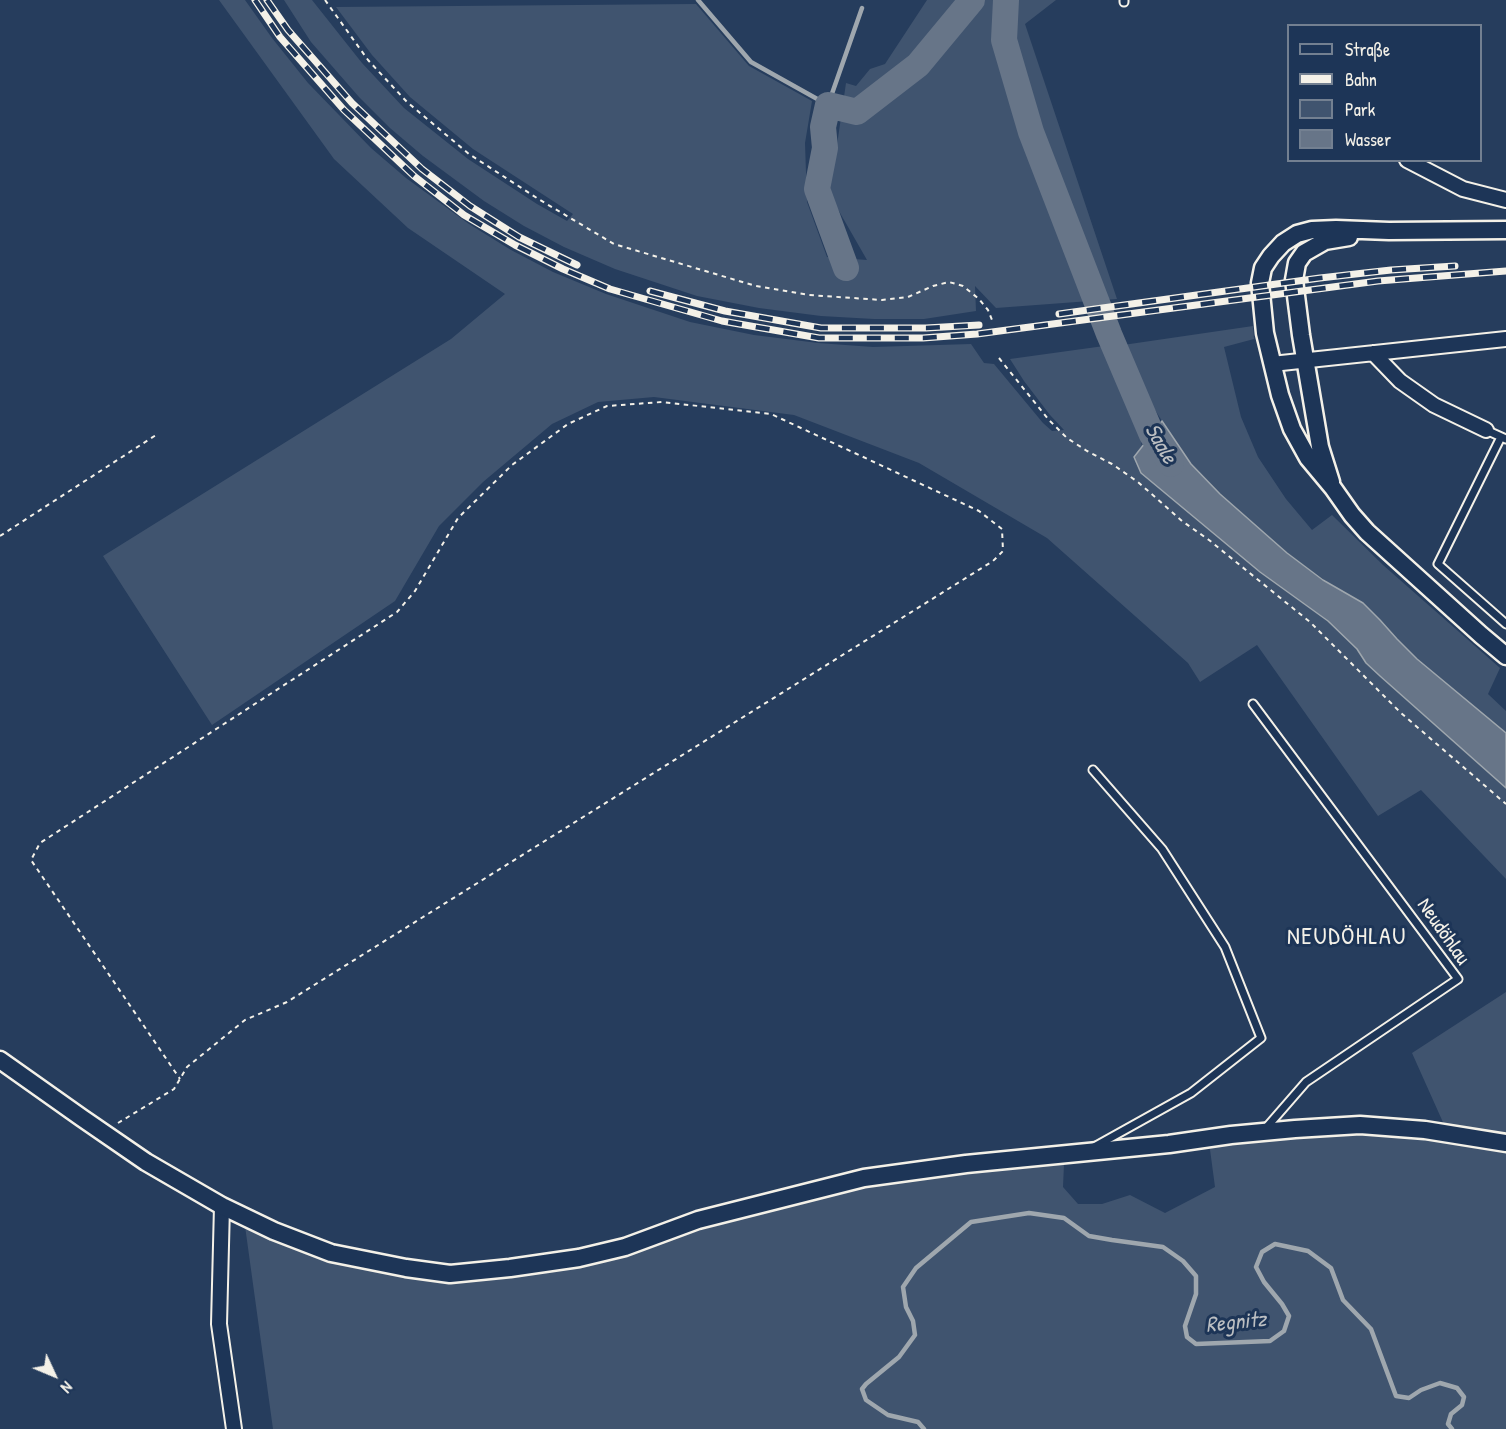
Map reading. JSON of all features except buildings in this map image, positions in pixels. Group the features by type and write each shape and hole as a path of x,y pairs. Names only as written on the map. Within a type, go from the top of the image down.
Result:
{"street":[{"path":"1411,162 1463,189 1506,200"},
{"path":"1506,230 1312,230 1297,234 1283,243 1263,268 1260,283 1265,333 1280,396 1292,429 1308,458 1367,532 1506,656"},
{"path":"1333,488 1320,447 1306,361 1294,280 1297,263 1304,253 1325,241 1389,231"},
{"path":"1272,364 1506,339"},
{"path":"1373,353 1400,381 1434,405 1486,430"},
{"path":"0,1060 146,1162 222,1206 274,1231 331,1253 405,1268 450,1274 579,1258 625,1247 698,1220 864,1178 966,1164 1263,1132 1360,1125 1425,1130 1506,1143"},
{"path":"222,1206 219,1324 234,1429"}],"lane":[{"path":"1486,430 1504,438 1438,564 1506,624"},
{"name":"Neudöhlau","path":"1253,704 1458,978 1306,1082 1263,1132"},
{"path":"1081,1153 1191,1094 1261,1038 1225,947 1162,849 1093,770"}],"path":[{"path":"325,0 368,60 407,102 469,154 614,244 756,286 809,295 882,300 908,297 949,282 963,286 979,299 988,309 992,320"},
{"path":"999,358 1042,412 1067,438 1138,482 1182,521 1209,540 1310,622 1401,713 1506,804"},
{"path":"103,1133 174,1089 180,1079 187,1067 245,1020 287,1002 993,561 1003,550 1002,529 979,511 771,414 662,402 607,406 568,423 512,465 459,518 415,591 397,612 40,843 31,860 180,1079"},
{"path":"0,536 156,435"}],"green space":[{"path":"219,0 245,0 308,83 371,148 406,178 469,224 511,250 553,272 606,294 690,322 754,335 873,347 971,344 984,363 994,364 1052,431 1064,430 1024,381 1010,359 1104,346 1136,422 1142,446 1134,457 1260,572 1328,621 1357,649 1366,663 1506,788 1506,879 1421,790 1378,816 1257,645 1200,682 1188,663 1047,538 919,463 794,415 654,397 598,402 552,424 483,482 439,526 395,601 212,725 103,556 451,339 505,294 408,228 334,159"},
{"path":"284,0 312,0 362,63 404,108 468,159 567,221 573,214 473,149 410,97 372,55 336,7 696,4 749,66 812,101 805,143 807,202 827,257 867,260 824,185 837,145 846,83 856,86 870,69 885,64 927,0 1056,0 1025,24 1117,299 996,308 975,286 976,311 924,319 821,316 759,308 697,296 615,269 564,247 524,226 484,201 423,156 359,97 311,42"},
{"path":"1253,326 1254,339 1224,347 1241,417 1258,457 1286,499 1312,530 1332,515 1383,565 1500,668 1488,694 1506,711 1506,733 1417,659 1380,620 1287,553 1220,494 1191,464 1162,421 1143,391 1123,345"},
{"path":"1506,992 1506,1429 273,1429 245,1226 465,1277 637,1249 865,1182 1064,1164 1063,1187 1078,1204 1102,1204 1130,1195 1165,1213 1215,1187 1209,1142 1369,1128 1446,1129 1412,1053"}],"water":[{"path":"1162,421 1191,464 1220,494 1287,553 1323,580 1363,603 1417,659 1506,733 1506,788 1366,663 1357,649 1328,621 1260,572 1141,473 1134,457"}],"waterway":[{"path":"698,0 751,62 828,105 862,8"},
{"path":"846,268 817,189 825,148 823,127 828,105 857,112 918,65 972,0"},
{"name":"Saale","path":"1006,0 1004,40 1031,132 1109,334 1152,435 1171,464"},
{"name":"Regnitz","path":"924,1429 918,1422 888,1415 866,1400 862,1389 899,1357 915,1335 913,1321 906,1307 903,1287 916,1268 971,1222 1029,1213 1064,1218 1089,1236 1163,1247 1183,1261 1196,1276 1196,1294 1185,1326 1187,1337 1196,1344 1270,1341 1284,1331 1289,1316 1256,1267 1262,1252 1275,1244 1308,1251 1331,1268 1343,1300 1371,1329 1396,1396 1409,1398 1421,1390 1440,1383 1457,1388 1464,1397 1462,1405 1451,1414 1448,1424 1452,1429"}],"railway":[{"path":"255,0 280,37 344,110 414,176 464,215 515,245 610,289 722,321 819,338 923,338 977,334 1378,281 1506,271"},
{"path":"267,0 288,30 352,103 422,169 470,206 519,237 577,265"},
{"path":"1059,314 1320,278 1455,266"},
{"path":"650,291 725,311 821,328 926,328 979,325"}],"district":[{"name":"NEUDÖHLAU","path":"1347,938"}]}
